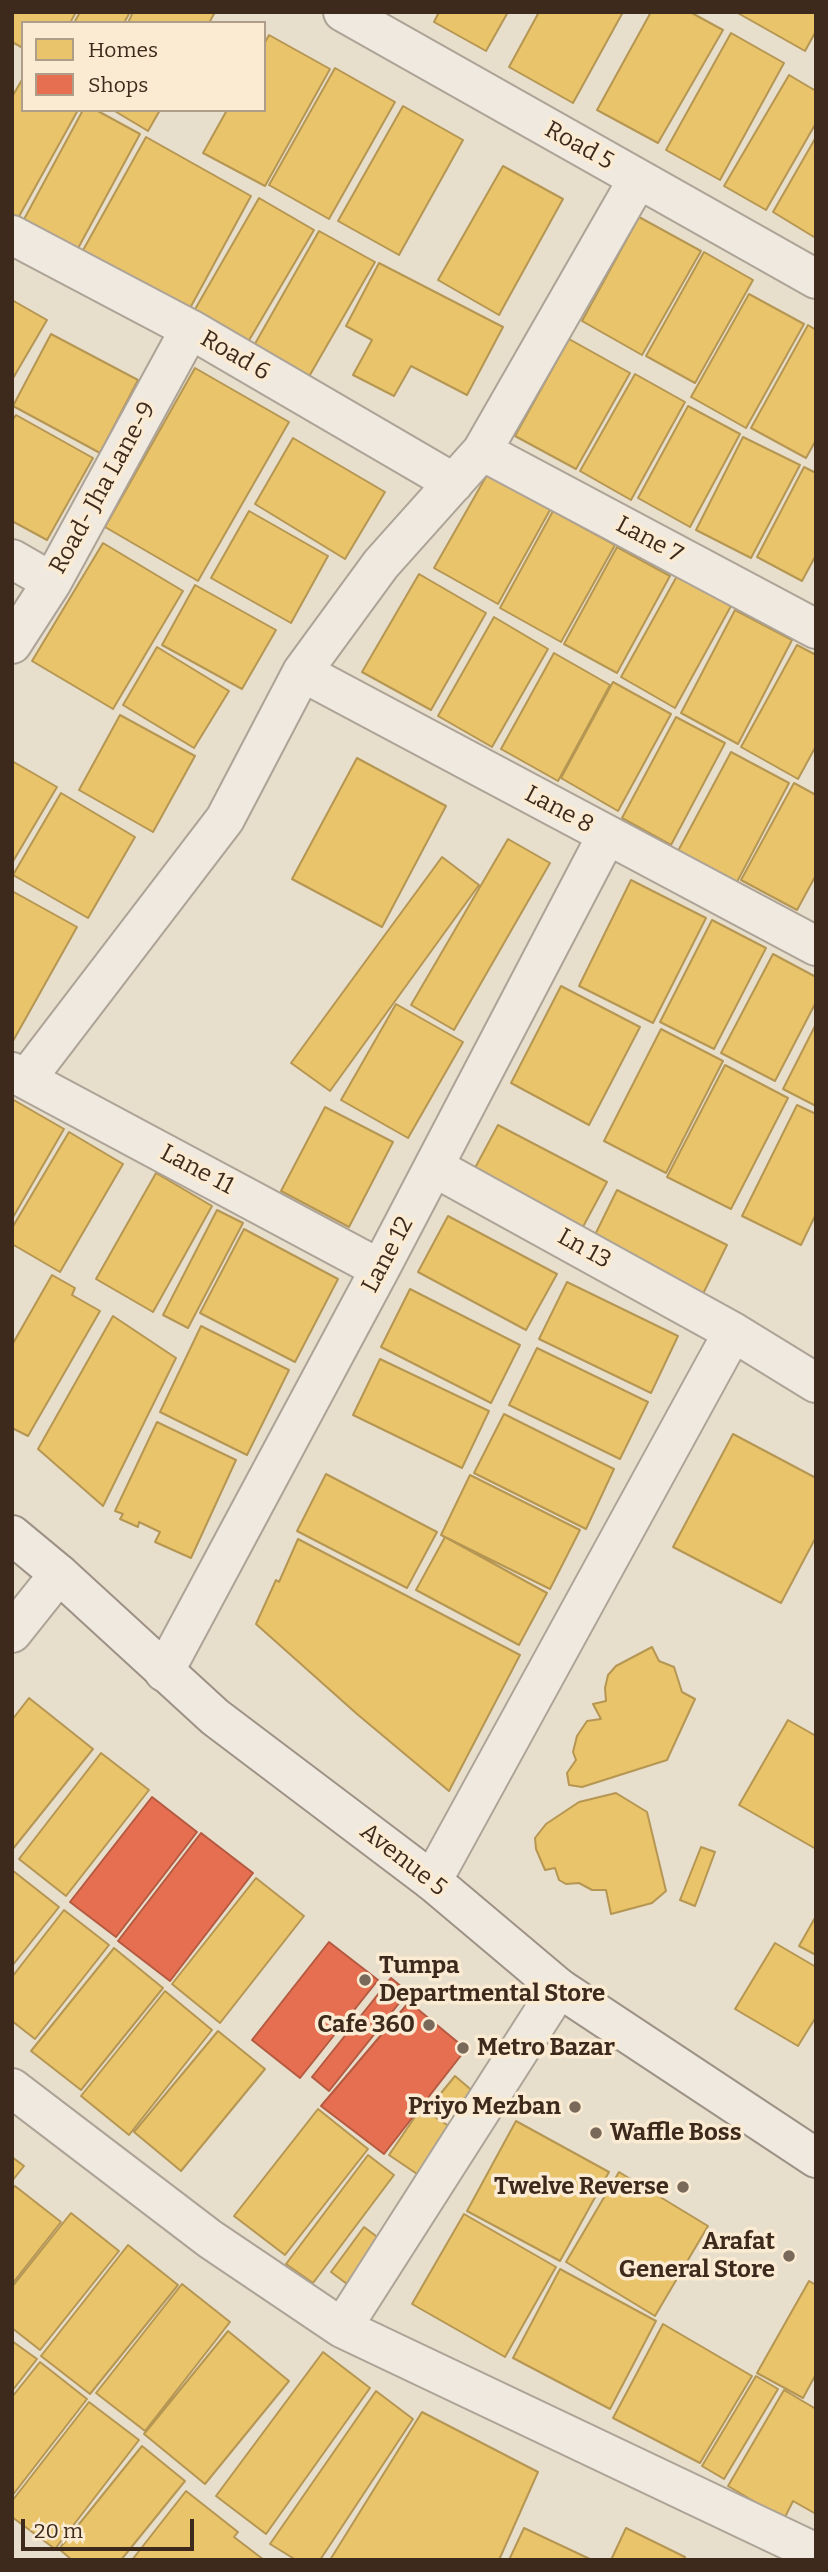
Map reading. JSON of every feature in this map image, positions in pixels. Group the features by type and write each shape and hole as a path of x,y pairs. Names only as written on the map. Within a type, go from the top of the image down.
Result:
{"street":[{"name":"Road 5","path":"343,12 816,279"},
{"path":"20,1075 225,819 302,673 381,564 482,451 638,179"},
{"name":"Road 6","path":"12,236 190,329 454,483"},
{"name":"Road- Jha Lane-9","path":"12,644 52,582 190,329"},
{"name":"Lane 7","path":"482,451 816,629"},
{"path":"12,559 52,582"},
{"name":"Lane 8","path":"302,673 816,946"},
{"name":"Lane 12","path":"164,1672 434,1167 607,835"},
{"name":"Lane 11","path":"20,1075 380,1269"},
{"name":"Ln 13","path":"434,1167 733,1332 816,1383"},
{"path":"432,1881 733,1332"},
{"name":"Avenue 5","path":"12,1535 59,1574 215,1717 432,1881 559,1988 816,2158"},
{"path":"12,1633 59,1574"},
{"path":"342,2328 559,1988"},
{"path":"12,2088 210,2239 342,2328 816,2553"}],"building: Homes":[{"path":"12,12 76,12 71,21 21,21 21,47 12,42"},
{"path":"80,12 130,12 125,21 75,21"},
{"path":"133,12 215,12 210,21 129,21"},
{"path":"439,12 508,12 486,51 434,22"},
{"path":"539,12 623,12 573,103 509,67"},
{"path":"651,12 690,12 723,30 658,143 597,110"},
{"path":"736,12 816,12 816,31 805,51"},
{"path":"731,33 784,63 720,180 666,150"},
{"path":"269,35 330,69 265,186 203,153 226,112 266,112 266,40"},
{"path":"335,68 395,102 329,219 269,185"},
{"path":"789,75 816,91 816,123 766,210 724,186"},
{"path":"21,81 21,112 77,112 17,220 12,217 12,97"},
{"path":"403,106 463,140 399,255 338,221"},
{"path":"82,112 100,112 140,134 76,252 22,223"},
{"path":"116,112 159,112 148,131"},
{"path":"146,137 251,196 189,310 82,252"},
{"path":"816,137 816,234 814,237 773,212"},
{"path":"503,166 563,199 499,315 438,280"},
{"path":"259,198 314,230 248,342 194,311"},
{"path":"639,217 701,251 642,355 582,321"},
{"path":"319,231 375,262 307,380 252,349"},
{"path":"704,252 753,280 695,383 646,356"},
{"path":"379,263 503,327 467,395 411,366 394,396 353,375 372,340 346,326"},
{"path":"749,294 804,324 746,428 691,397"},
{"path":"12,300 47,320 12,380"},
{"path":"808,325 816,330 816,440 806,458 751,428"},
{"path":"51,334 138,380 100,453 13,406"},
{"path":"569,339 630,373 576,469 515,436"},
{"path":"195,368 289,422 198,581 105,527"},
{"path":"635,374 685,402 631,500 580,471"},
{"path":"688,406 740,434 690,527 638,498"},
{"path":"16,415 93,458 47,540 12,521 12,421"},
{"path":"743,437 800,465 751,558 696,530"},
{"path":"293,438 385,492 345,559 255,504"},
{"path":"804,467 816,473 816,555 802,581 757,557"},
{"path":"487,475 550,510 498,604 434,568"},
{"path":"249,511 328,556 291,623 211,578"},
{"path":"553,511 615,545 561,642 500,608"},
{"path":"103,543 183,591 113,709 32,661"},
{"path":"617,547 670,576 617,673 564,644"},
{"path":"419,574 486,613 431,710 362,672"},
{"path":"677,576 731,606 675,708 621,677"},
{"path":"195,585 276,630 242,689 162,645"},
{"path":"735,610 792,640 738,744 681,713"},
{"path":"494,617 548,649 492,747 438,716"},
{"path":"797,645 816,655 816,746 798,779 741,747"},
{"path":"157,647 229,691 194,748 123,705"},
{"path":"554,653 610,685 558,781 501,749"},
{"path":"613,682 671,714 618,811 561,778"},
{"path":"120,715 195,756 153,832 79,790"},
{"path":"676,717 725,743 671,845 622,818"},
{"path":"731,752 789,783 737,882 678,851"},
{"path":"357,758 446,806 382,927 292,879"},
{"path":"12,761 57,787 12,863"},
{"path":"794,783 816,795 816,875 797,910 741,880"},
{"path":"61,793 135,837 88,918 13,875"},
{"path":"508,839 550,863 454,1030 411,1005"},
{"path":"442,857 479,885 330,1091 291,1063"},
{"path":"631,880 706,918 653,1023 579,986"},
{"path":"12,891 77,927 13,1041 12,1040"},
{"path":"712,920 766,948 714,1049 660,1022"},
{"path":"773,954 816,977 816,1002 775,1081 721,1053"},
{"path":"561,986 640,1027 589,1125 511,1083"},
{"path":"396,1004 463,1042 408,1138 341,1100"},
{"path":"816,1024 816,1106 783,1089"},
{"path":"661,1029 723,1061 666,1173 604,1141"},
{"path":"725,1065 788,1098 731,1209 667,1177"},
{"path":"12,1099 64,1129 12,1219"},
{"path":"797,1105 816,1114 816,1214 801,1245 742,1216"},
{"path":"325,1107 393,1142 349,1227 281,1191"},
{"path":"498,1125 607,1182 577,1238 468,1181"},
{"path":"69,1132 123,1164 60,1272 12,1244 12,1228"},
{"path":"156,1173 212,1206 153,1312 96,1279"},
{"path":"617,1190 727,1245 699,1302 589,1247"},
{"path":"217,1210 243,1223 188,1328 163,1315"},
{"path":"448,1216 557,1274 526,1330 418,1272"},
{"path":"244,1229 338,1279 295,1362 200,1313"},
{"path":"52,1275 75,1288 72,1295 100,1311 28,1436 12,1428 12,1345"},
{"path":"567,1282 678,1336 651,1393 539,1339"},
{"path":"410,1289 520,1345 491,1403 381,1347"},
{"path":"113,1316 176,1358 103,1506 38,1449"},
{"path":"201,1326 289,1370 247,1455 160,1412"},
{"path":"537,1348 648,1402 620,1459 509,1405"},
{"path":"380,1359 489,1411 462,1468 353,1415"},
{"path":"504,1414 614,1469 586,1529 474,1473"},
{"path":"157,1422 236,1460 191,1558 155,1542 160,1532 139,1522 138,1527 120,1519 123,1514 115,1511"},
{"path":"733,1434 816,1478 816,1537 781,1603 673,1547"},
{"path":"326,1474 437,1532 407,1588 297,1531"},
{"path":"470,1475 580,1530 550,1589 441,1535"},
{"path":"445,1537 547,1593 519,1645 416,1590"},
{"path":"298,1539 520,1655 449,1791 256,1624"},
{"path":"652,1647 659,1661 674,1667 682,1692 695,1699 667,1760 582,1787 569,1785 567,1773 576,1760 573,1752 577,1736 587,1721 601,1719 593,1704 606,1701 608,1675 616,1666"},
{"path":"29,1698 93,1749 12,1850 12,1720"},
{"path":"788,1720 816,1736 816,1849 739,1805"},
{"path":"101,1753 149,1790 66,1896 19,1859"},
{"path":"616,1793 647,1812 666,1891 652,1903 611,1914 606,1890 592,1890 579,1883 566,1884 559,1880 555,1868 545,1870 536,1849 535,1838 546,1824 579,1802"},
{"path":"701,1847 715,1852 695,1906 680,1900"},
{"path":"12,1870 59,1907 12,1966"},
{"path":"256,1878 304,1916 220,2023 172,1984"},
{"path":"64,1910 109,1945 35,2039 12,2021 12,1977"},
{"path":"816,1916 816,1955 799,1946"},
{"path":"775,1943 816,1967 816,2017 798,2046 735,2009"},
{"path":"114,1948 163,1988 81,2090 31,2051"},
{"path":"165,1991 212,2030 129,2135 81,2096"},
{"path":"218,2031 265,2069 181,2171 134,2132"},
{"path":"455,2076 475,2093 458,2114 437,2098"},
{"path":"421,2108 455,2130 423,2178 389,2155"},
{"path":"318,2109 368,2149 285,2255 234,2216"},
{"path":"516,2121 609,2172 560,2261 467,2211"},
{"path":"368,2155 394,2175 313,2283 286,2264"},
{"path":"12,2157 24,2166 12,2181"},
{"path":"619,2172 708,2226 655,2316 566,2262"},
{"path":"15,2186 61,2222 12,2284 12,2189"},
{"path":"71,2213 119,2251 40,2350 12,2328 12,2287"},
{"path":"464,2214 556,2267 505,2357 412,2304"},
{"path":"364,2227 384,2242 351,2287 331,2272"},
{"path":"128,2245 178,2285 90,2394 41,2356"},
{"path":"560,2269 656,2321 610,2409 513,2358"},
{"path":"809,2281 816,2285 816,2374 803,2398 757,2373"},
{"path":"182,2284 230,2322 145,2431 96,2393"},
{"path":"663,2324 752,2376 700,2463 613,2418"},
{"path":"228,2331 289,2381 205,2484 144,2434"},
{"path":"12,2341 37,2359 12,2391"},
{"path":"323,2352 370,2388 266,2534 216,2496"},
{"path":"40,2362 87,2399 12,2496 12,2397"},
{"path":"756,2376 778,2389 724,2479 702,2466"},
{"path":"784,2390 816,2409 816,2514 793,2501 784,2519 728,2486"},
{"path":"376,2391 413,2419 320,2560 296,2560 270,2544"},
{"path":"89,2402 139,2440 55,2549 12,2517 12,2501"},
{"path":"422,2412 538,2472 499,2560 330,2560"},
{"path":"142,2446 185,2481 121,2560 72,2560 59,2549"},
{"path":"186,2491 238,2532 234,2537 264,2560 132,2560"},
{"path":"524,2528 592,2560 509,2560"},
{"path":"626,2528 685,2557 684,2560 611,2560"}],"building: Shops":[{"path":"152,1797 197,1832 116,1937 70,1902"},
{"path":"201,1833 253,1873 170,1981 118,1941"},
{"path":"329,1942 378,1980 300,2078 252,2040"},
{"path":"391,1978 408,1992 329,2091 312,2077"},
{"path":"409,2002 466,2049 384,2154 321,2106"}],"place":[{"name":"Tumpa Departmental Store","path":"365,1980"},
{"name":"Cafe 360","path":"429,2025"},
{"name":"Metro Bazar","path":"463,2048"},
{"name":"Priyo Mezban","path":"575,2107"},
{"name":"Waffle Boss","path":"596,2133"},
{"name":"Twelve Reverse","path":"683,2187"},
{"name":"Arafat General Store","path":"789,2256"}]}
